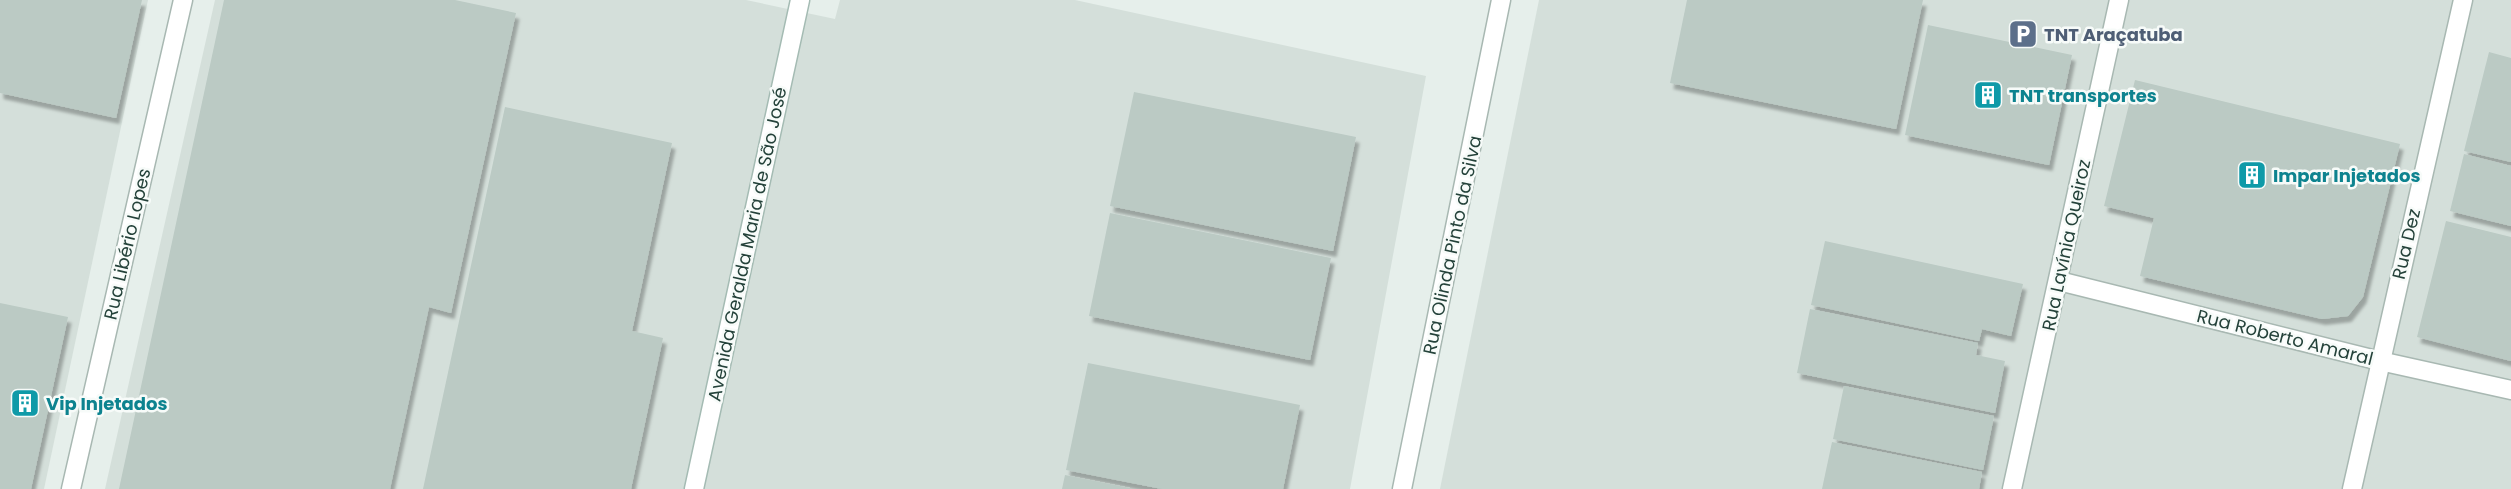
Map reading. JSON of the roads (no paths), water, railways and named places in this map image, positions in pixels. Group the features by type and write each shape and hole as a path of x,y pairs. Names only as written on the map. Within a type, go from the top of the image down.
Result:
{"street":[{"name":"Rua Libério Lopes","path":"71,489 183,0"},
{"name":"Avenida Geralda Maria de São José","path":"694,489 800,0"},
{"name":"Rua Olinda Pinto da Silva","path":"1402,489 1501,0"},
{"name":"Rua Lavínia Queiroz","path":"2012,489 2119,0"},
{"name":"Rua Dez","path":"2352,489 2379,360 2463,0"},
{"name":"Rua Roberto Amaral","path":"2059,281 2511,390"}],"place":[{"name":"TNT Araçatuba","path":"2023,34"},
{"name":"TNT transportes","path":"1988,95"},
{"name":"Impar Injetados","path":"2252,175"},
{"name":"Vip Injetados","path":"25,403"}]}
